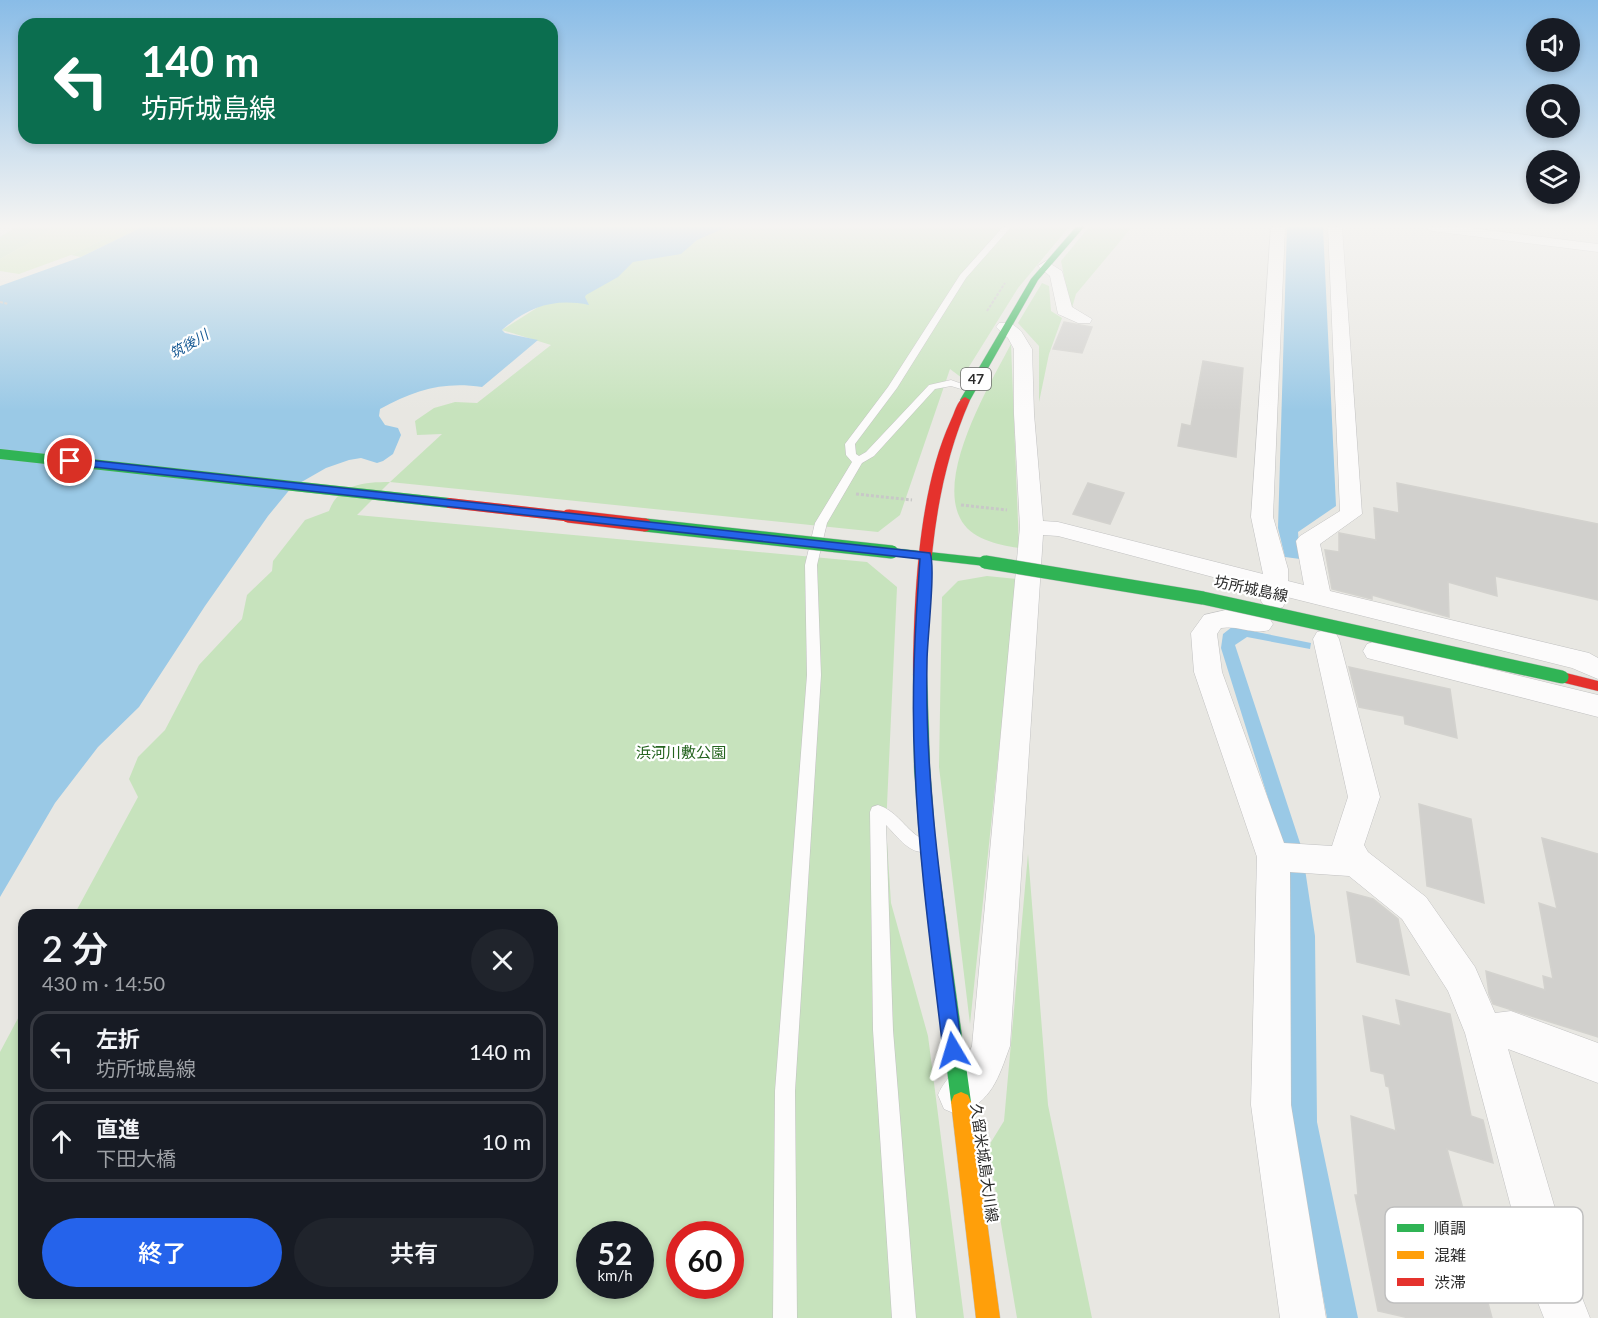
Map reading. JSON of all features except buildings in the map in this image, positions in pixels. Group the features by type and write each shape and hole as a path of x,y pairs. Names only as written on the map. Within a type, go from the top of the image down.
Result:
{"main road":[{"name":"久留米城島大川線","path":"988,1318 928,847 922,767 920,663 926,555 942,465 957,415 1005,327 1031,289"},
{"name":"坊所城島線","path":"0,454 926,555 1088,576 1251,605 1598,686"}],"street":[{"path":"1060,289 1064,310 1084,319"},
{"path":"1269,626 1276,586 1276,570 1262,517 1275,289"},
{"path":"1319,597 1308,541 1351,514 1338,289"},
{"path":"958,1095 980,1075 991,1046 1032,520 1024,414 1023,349 1015,335 1005,327"},
{"path":"1032,520 1058,529 1276,586 1579,660 1598,669"},
{"path":"1303,1318 1270,1105 1273,857 1208,672 1204,633 1213,621 1230,618 1326,639 1598,706"},
{"path":"1326,639 1364,797 1348,846 1356,862 1414,908 1462,980 1484,1033 1533,1207"},
{"path":"1273,857 1356,862"},
{"path":"1484,1033 1511,1030 1598,1063"},
{"path":"1561,1303 1567,1318"}],"lane":[{"path":"858,461 851,455 850,444 892,388 956,289"},
{"path":"785,1318 785,1091 814,675 811,565 821,523 858,461 870,454 932,387 951,382 971,389"},
{"path":"904,1318 883,1030 878,812 890,816 913,844 928,847"}],"path":[{"path":"0,302 8,304"},
{"path":"853,494 936,502 1032,520"}],"green space":[{"path":"567,289 1018,289 962,378 950,369 900,515 878,532 390,482 442,434 417,435 415,421 434,408 455,402 477,403 551,345 502,330"},
{"path":"1039,289 1049,289 1051,311 1062,318 1049,354 1039,402 1039,346 1018,323"},
{"path":"1067,289 1081,289 1076,294 1071,311"},
{"path":"1011,344 1019,548 985,540 970,531 960,518 955,499 955,477 969,429"},
{"name":"浜河川敷公園","path":"390,482 357,515 867,562 897,587 886,827 891,903 928,1036 964,1318 0,1318 0,1052 18,1018 18,1299 558,1299 558,909 77,909 138,797 129,779 138,757 165,730 199,665 242,619 247,595 272,571 273,561 305,520 329,511 339,495 354,486"},
{"path":"987,576 1017,579 970,1024 939,767 942,597 958,581"},
{"path":"1028,854 1048,1105 1092,1318 1017,1318 988,1147 1004,1121"}],"water":[{"name":"筑後川","path":"0,289 598,289 586,295 589,305 565,303 543,306 522,315 502,330 505,333 538,340 482,387 442,386 417,392 380,409 379,416 385,425 398,428 401,435 393,454 383,461 377,463 361,458 349,460 326,468 291,488 268,516 205,606 139,707 98,747 55,803 0,897"},
{"path":"1285,289 1326,289 1336,506 1298,532 1300,559 1285,557 1278,528"},
{"path":"1232,627 1311,643 1310,649 1247,637 1235,645 1302,849 1315,936 1317,1122 1358,1318 1327,1318 1289,1110 1283,846 1221,648 1223,634"}],"traffic: fast":[{"path":"965,400 1030,289"},
{"path":"0,454 449,503"},
{"path":"645,525 892,552"},
{"path":"892,552 985,562"},
{"path":"985,562 1203,598 1562,677"},
{"path":"920,675 922,767 928,847 961,1102"}],"traffic: slow":[{"path":"961,1102 988,1318"}],"traffic: jam":[{"path":"920,675 924,572 935,496 943,460 965,400"},
{"path":"449,503 645,525"},
{"path":"1562,677 1598,686"}],"route":[{"path":"70,461 926,555 920,663 922,767 928,847 953,1050"}]}
